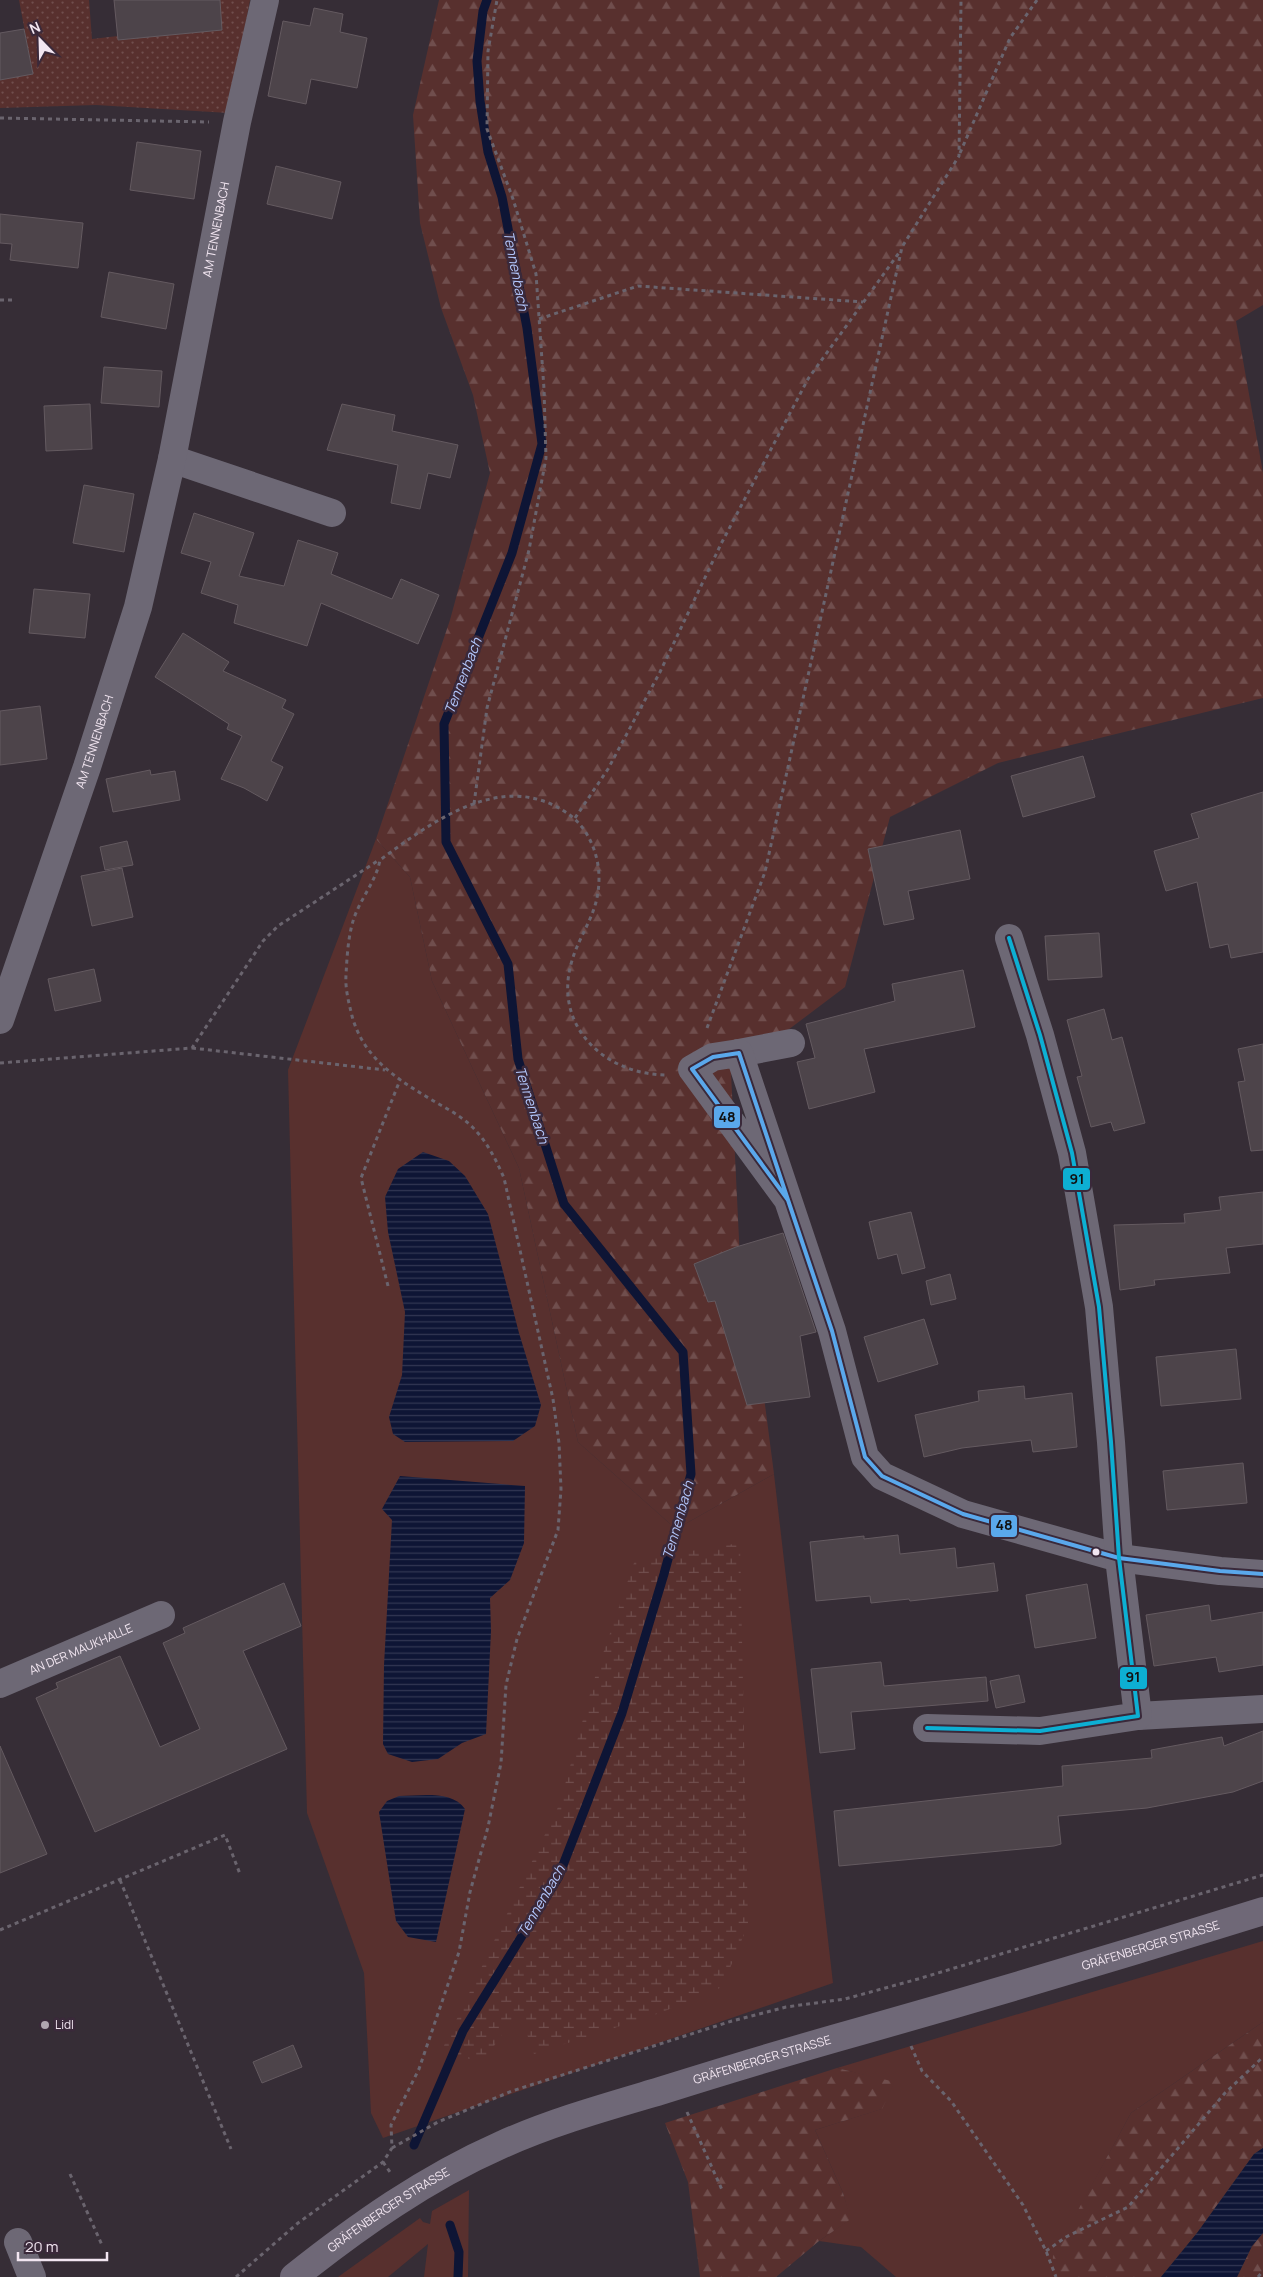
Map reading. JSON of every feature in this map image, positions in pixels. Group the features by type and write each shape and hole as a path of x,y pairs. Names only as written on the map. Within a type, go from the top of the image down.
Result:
{"main road":[{"name":"GRÄFENBERGER STRASSE","path":"294,2277 326,2252 398,2202 499,2145 547,2126 1263,1912"}],"street":[{"name":"AM TENNENBACH","path":"0,1020 87,768 138,607 172,459 237,122 265,0"},
{"path":"172,459 332,513"},
{"path":"1010,938 1040,1035 1072,1153 1099,1307 1119,1558 1138,1716"},
{"path":"788,1200 692,1069 713,1057 791,1043"},
{"path":"739,1052 832,1331 865,1457 882,1476 963,1514 1119,1558 1220,1571 1263,1574"},
{"name":"AN DER MAUKHALLE","path":"0,1684 161,1615"},
{"path":"927,1728 1040,1730 1138,1716 1263,1709"},
{"path":"18,2242 32,2277"}],"path":[{"path":"474,805 487,708 529,550 546,458 544,389 536,274 512,198 487,129 488,51 497,0"},
{"path":"959,156 961,0"},
{"path":"575,818 608,769 660,672 721,544 808,379 902,247 959,156 1010,38 1037,0"},
{"path":"0,118 237,122"},
{"path":"192,1048 263,941 278,926 380,860 425,827 493,797 516,795 541,799 575,818 588,836 596,857 599,876 598,900 590,922 576,947 567,988 570,1008 577,1025 587,1041 601,1055 631,1071 666,1075 692,1069 766,872 902,247"},
{"path":"539,319 638,286 863,302"},
{"path":"0,300 13,300"},
{"path":"380,860 377,872 354,919 346,977 348,1000 356,1030 369,1052 386,1070 463,1118 480,1135 495,1156 504,1178 552,1399 559,1443 561,1489 558,1530 517,1638 506,1685 501,1763 488,1827 470,1892 459,1952 418,2069 391,2125 392,2148"},
{"path":"0,1063 192,1048 386,1070"},
{"path":"388,1286 361,1178 400,1080"},
{"path":"0,1930 225,1835 240,1874"},
{"path":"236,2277 298,2223 384,2162 392,2148 438,2122 512,2091 732,2021 786,2008 845,1999 918,1979 1263,1875"},
{"path":"120,1880 231,2149"},
{"path":"908,2041 922,2071 951,2102 1023,2206 1046,2251 1056,2277"},
{"path":"1046,2251 1066,2237 1128,2207 1225,2093 1263,2057"},
{"path":"676,2086 723,2192"},
{"path":"70,2174 102,2245"},
{"path":"1258,2277 1263,2271"}],"green space":[{"path":"19,0 89,0 92,39 118,36 118,40 222,30 219,0 250,0 229,113 96,105 0,108 0,80 33,74"},
{"path":"439,0 1263,0 1263,305 1236,321 1263,473 1263,698 998,763 890,817 845,987 731,1073 740,1260 755,1328 774,1474 676,1529 578,1442 519,1168 432,981 410,877 376,839 450,620 490,473 473,395 441,308 420,223 413,115"},
{"path":"376,839 410,877 432,981 519,1168 578,1442 676,1529 774,1474 833,1983 383,2138 371,2113 364,1973 307,1813 288,1070"},
{"path":"740,1543 748,1925 722,1987 660,2013 534,2054 522,2020 511,2022 482,2063 442,2050 560,1803 593,1683 635,1560"},
{"path":"1263,1941 1263,2022 1131,2113 1054,2256 1052,2277 896,2277 861,2247 819,2241 850,2219 843,2193 815,2130 881,2109 894,2083 837,2068"},
{"path":"1263,2022 1263,2148 1254,2154 1197,2233 1161,2277 1052,2277 1053,2256 1131,2113"},
{"path":"837,2068 895,2082 882,2109 815,2130 843,2193 851,2219 819,2241 776,2277 700,2277 688,2182 665,2123"},
{"path":"469,2190 468,2277 424,2277 428,2244 388,2277 338,2277 420,2218 423,2222 430,2224 432,2211"},
{"path":"1263,2233 1263,2277 1237,2277 1252,2246"}],"water":[{"path":"423,1152 449,1161 465,1176 488,1214 519,1333 541,1405 535,1426 513,1441 405,1442 393,1434 389,1417 402,1375 405,1312 388,1232 385,1197 398,1169"},
{"path":"400,1476 525,1486 524,1543 510,1580 490,1598 491,1631 486,1734 462,1743 438,1759 412,1762 388,1754 383,1744 384,1665 392,1520 382,1509"},
{"path":"435,1795 452,1799 465,1809 436,1942 408,1937 396,1921 379,1812 387,1801 399,1796"},
{"path":"1263,2148 1263,2233 1252,2246 1237,2277 1161,2277 1197,2233 1254,2154"}],"building":[{"path":"114,0 220,0 222,30 118,40"},
{"path":"314,8 343,14 340,32 367,38 357,88 311,79 306,104 268,96 283,21 310,26"},
{"path":"24,29 33,74 0,80 0,33"},
{"path":"137,142 201,151 194,199 130,190"},
{"path":"276,166 341,182 332,219 267,204"},
{"path":"0,214 83,223 78,268 10,260 12,244 0,243"},
{"path":"109,272 174,284 166,329 101,317"},
{"path":"104,367 162,371 159,407 101,403"},
{"path":"90,404 92,449 46,451 44,406"},
{"path":"342,404 395,415 392,431 458,445 450,478 428,473 420,509 391,503 398,465 327,450"},
{"path":"84,485 134,494 124,552 73,543"},
{"path":"194,513 254,533 239,576 284,586 298,540 338,553 331,574 392,599 401,579 439,595 418,644 321,603 307,646 234,623 238,605 201,593 211,562 181,553"},
{"path":"34,589 90,594 85,638 29,633"},
{"path":"183,633 229,662 223,671 286,700 282,708 294,714 271,761 283,767 267,801 244,788 221,779 242,736 227,729 229,724 155,677"},
{"path":"40,706 47,759 0,765 0,711"},
{"path":"1083,756 1095,797 1023,817 1011,776"},
{"path":"150,770 151,775 175,771 180,800 113,812 106,779"},
{"path":"1263,792 1263,952 1231,958 1228,944 1210,948 1197,882 1166,891 1154,851 1199,838 1191,814"},
{"path":"960,830 970,879 908,891 914,919 884,925 868,849"},
{"path":"127,841 133,865 105,870 100,847"},
{"path":"122,868 133,917 92,926 81,876"},
{"path":"1099,933 1102,977 1048,980 1045,936"},
{"path":"94,969 101,1001 55,1011 48,979"},
{"path":"963,970 975,1027 864,1049 875,1092 809,1109 797,1062 815,1058 806,1024 895,1001 892,984"},
{"path":"1104,1009 1112,1040 1122,1037 1145,1123 1114,1131 1111,1122 1091,1127 1077,1077 1082,1076 1067,1020"},
{"path":"1263,1044 1263,1150 1251,1151 1238,1082 1245,1081 1238,1049"},
{"path":"1263,1192 1263,1244 1226,1248 1230,1273 1154,1280 1155,1285 1120,1290 1114,1225 1185,1223 1184,1214 1221,1210 1219,1197"},
{"path":"911,1212 925,1268 902,1274 897,1254 878,1259 869,1222"},
{"path":"783,1233 816,1332 800,1336 810,1397 747,1405 715,1301 708,1302 694,1264 736,1247"},
{"path":"950,1274 956,1299 931,1305 926,1281"},
{"path":"924,1319 938,1364 878,1382 864,1337"},
{"path":"1236,1349 1241,1399 1161,1406 1156,1357"},
{"path":"1024,1386 1025,1399 1072,1393 1077,1447 1033,1452 1031,1440 962,1448 924,1457 915,1415 979,1401 978,1391"},
{"path":"1243,1463 1247,1503 1167,1510 1163,1471"},
{"path":"898,1535 900,1554 955,1548 957,1568 994,1563 998,1591 910,1601 909,1599 871,1603 870,1596 816,1601 810,1542 864,1536 864,1539"},
{"path":"284,1583 301,1626 243,1651 287,1749 95,1832 36,1698 58,1688 56,1683 120,1656 160,1747 200,1729 163,1643 185,1633 183,1628"},
{"path":"1087,1584 1096,1638 1035,1648 1026,1595"},
{"path":"1209,1605 1211,1621 1263,1612 1263,1665 1219,1672 1216,1657 1154,1666 1146,1615"},
{"path":"881,1662 884,1686 986,1677 988,1701 851,1712 855,1749 820,1753 811,1669"},
{"path":"1019,1675 1025,1702 996,1708 990,1681"},
{"path":"1263,1731 1263,1781 1233,1792 1147,1808 1058,1816 1061,1844 1054,1846 839,1866 834,1811 1063,1786 1062,1766 1152,1758 1151,1750 1222,1737 1224,1746"},
{"path":"0,1746 47,1854 0,1873"},
{"path":"293,2045 302,2067 262,2083 253,2062"}],"waterway":[{"name":"Tennenbach","path":"414,2145 463,2031 558,1878 622,1713 664,1574 691,1474 683,1352 564,1204 518,1059 508,964 446,842 444,724 512,553 542,444 527,328 502,197 488,152 480,101 477,61 483,11 487,0"},
{"name":"Tennenbach","path":"450,2225 459,2252 458,2277"}],"transit line":[{"name":"91","path":"927,1728 1040,1731 1138,1716 1119,1558 1099,1307 1072,1153 1040,1035 1009,938"},
{"name":"48","path":"788,1200 739,1053 713,1057 692,1069 788,1200 832,1331 865,1457 882,1476 963,1514 1119,1558 1220,1571 1263,1574"}],"place":[{"name":"Lidl","path":"45,2025"}]}
